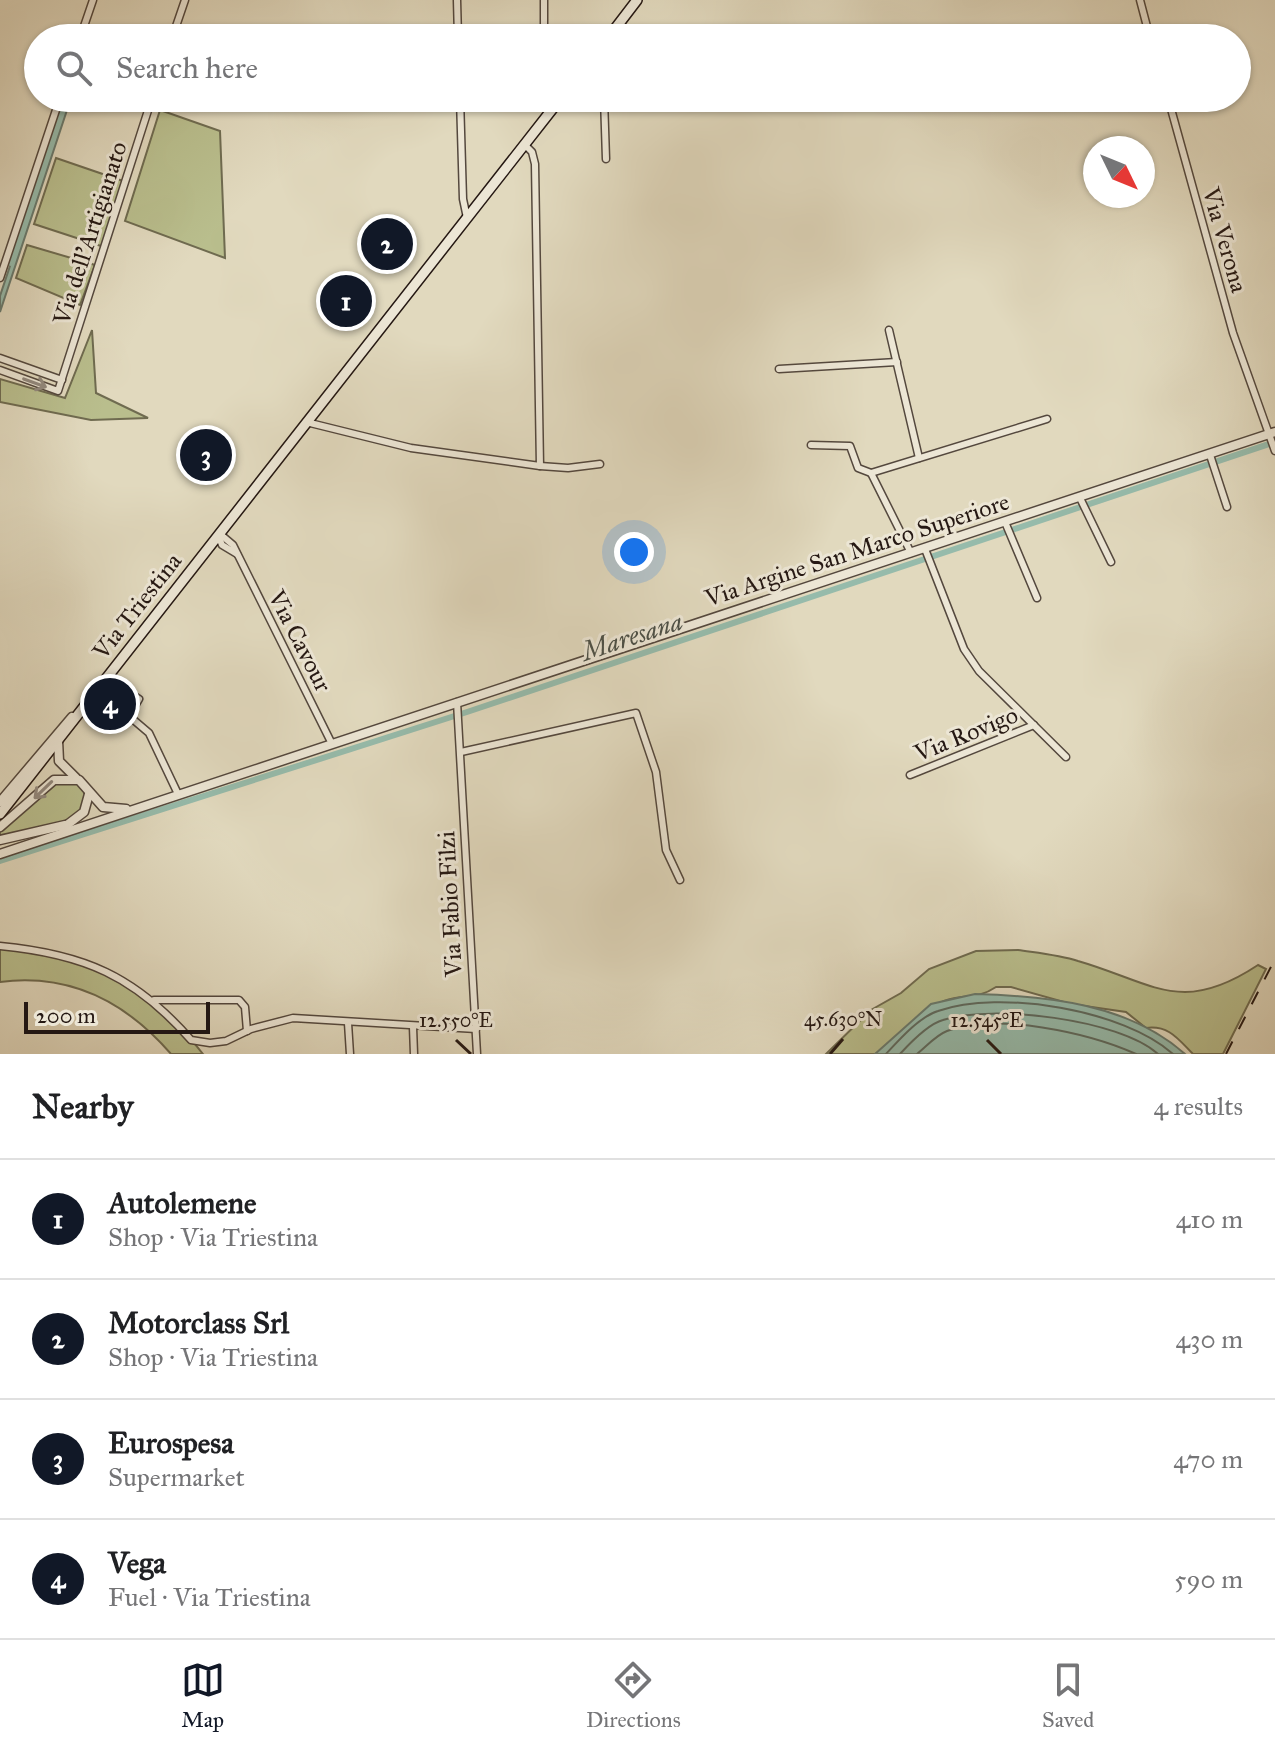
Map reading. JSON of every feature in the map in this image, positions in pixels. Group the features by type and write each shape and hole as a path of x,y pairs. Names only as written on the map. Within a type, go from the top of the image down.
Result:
{"main road":[{"path":"619,24 637,0"},
{"name":"Via Triestina","path":"0,814 549,113"}],"street":[{"path":"85,24 93,0"},
{"path":"177,24 185,0"},
{"path":"457,0 458,24"},
{"path":"544,0 544,24"},
{"path":"1140,0 1146,24"},
{"path":"0,278 55,112"},
{"name":"Via dell'Artigianato","path":"62,380 148,112"},
{"path":"460,112 463,208 467,218"},
{"path":"604,112 606,159"},
{"name":"Via Verona","path":"1172,112 1233,333 1275,451"},
{"path":"524,144 532,152 536,180 540,466"},
{"path":"889,330 919,458"},
{"path":"0,358 62,380 58,391 0,370"},
{"path":"779,369 897,362"},
{"path":"811,445 850,446 858,468 871,473 1047,419"},
{"path":"306,422 411,448 540,466 568,468 600,464"},
{"name":"Via Argine San Marco Superiore","path":"72,825 457,704 1271,435"},
{"path":"1211,456 1227,507"},
{"path":"871,473 911,553"},
{"path":"1080,499 1111,562"},
{"path":"1005,524 1037,598"},
{"name":"Via Cavour","path":"217,534 222,545 237,554 332,744"},
{"name":"Via Rovigo","path":"925,551 964,649 979,671 1066,757"},
{"path":"107,678 139,699 129,716 149,733 178,794"},
{"path":"0,802 51,737 90,700"},
{"name":"Via Fabio Filzi","path":"457,704 477,1054"},
{"path":"461,752 636,713 656,772 666,850 680,880"},
{"name":"Via Rovigo","path":"910,775 1034,725"},
{"path":"58,740 59,761 103,807 131,808"},
{"path":"0,827 54,780 77,779"},
{"path":"0,852 72,825 87,806 89,793"},
{"path":"0,840 72,825"},
{"path":"0,946 80,960 112,973 154,1000 198,1042 226,1041 247,1031 293,1018 476,1029"},
{"path":"154,1000 239,1000 245,1007 247,1031"},
{"path":"348,1023 350,1054"},
{"path":"413,1027 414,1054"}],"shaded area":[{"path":"159,112 220,131 225,258 125,221"},
{"path":"56,158 123,181 104,247 34,224"},
{"path":"27,245 95,265 80,305 16,278"},
{"path":"92,330 96,393 148,418 91,420 0,402 0,379 65,398"},
{"path":"55,782 77,783 85,796 84,807 75,816 44,828 0,835 0,830"},
{"path":"0,945 64,955 115,974 159,1006 203,1054 171,1054 116,1006 73,987 26,980 0,982"},
{"path":"1018,950 1071,959 1148,985 1187,992 1208,989 1258,965 1266,969 1223,1054 1193,1054 1172,1034 1146,1028 1126,1012 1071,1004 1011,987 996,987 982,994 935,1005 911,1024 883,1054 826,1054 871,1010 901,993 929,969 976,951"}],"water":[{"path":"61,112 66,112 0,312 0,296"},
{"path":"975,994 1031,997 1086,1006 1139,1024 1185,1054 875,1054 931,1004"}],"waterway":[{"path":"11,263 61,112"},
{"name":"Maresana","path":"0,861 467,712 1275,442"}],"railway":[{"path":"1226,1054 1275,959"}],"place":[{"name":"Motorclass Srl","path":"387,244"},
{"name":"Autolemene","path":"346,301"},
{"name":"Eurospesa","path":"206,455"},
{"name":"Vega","path":"110,704"}]}
